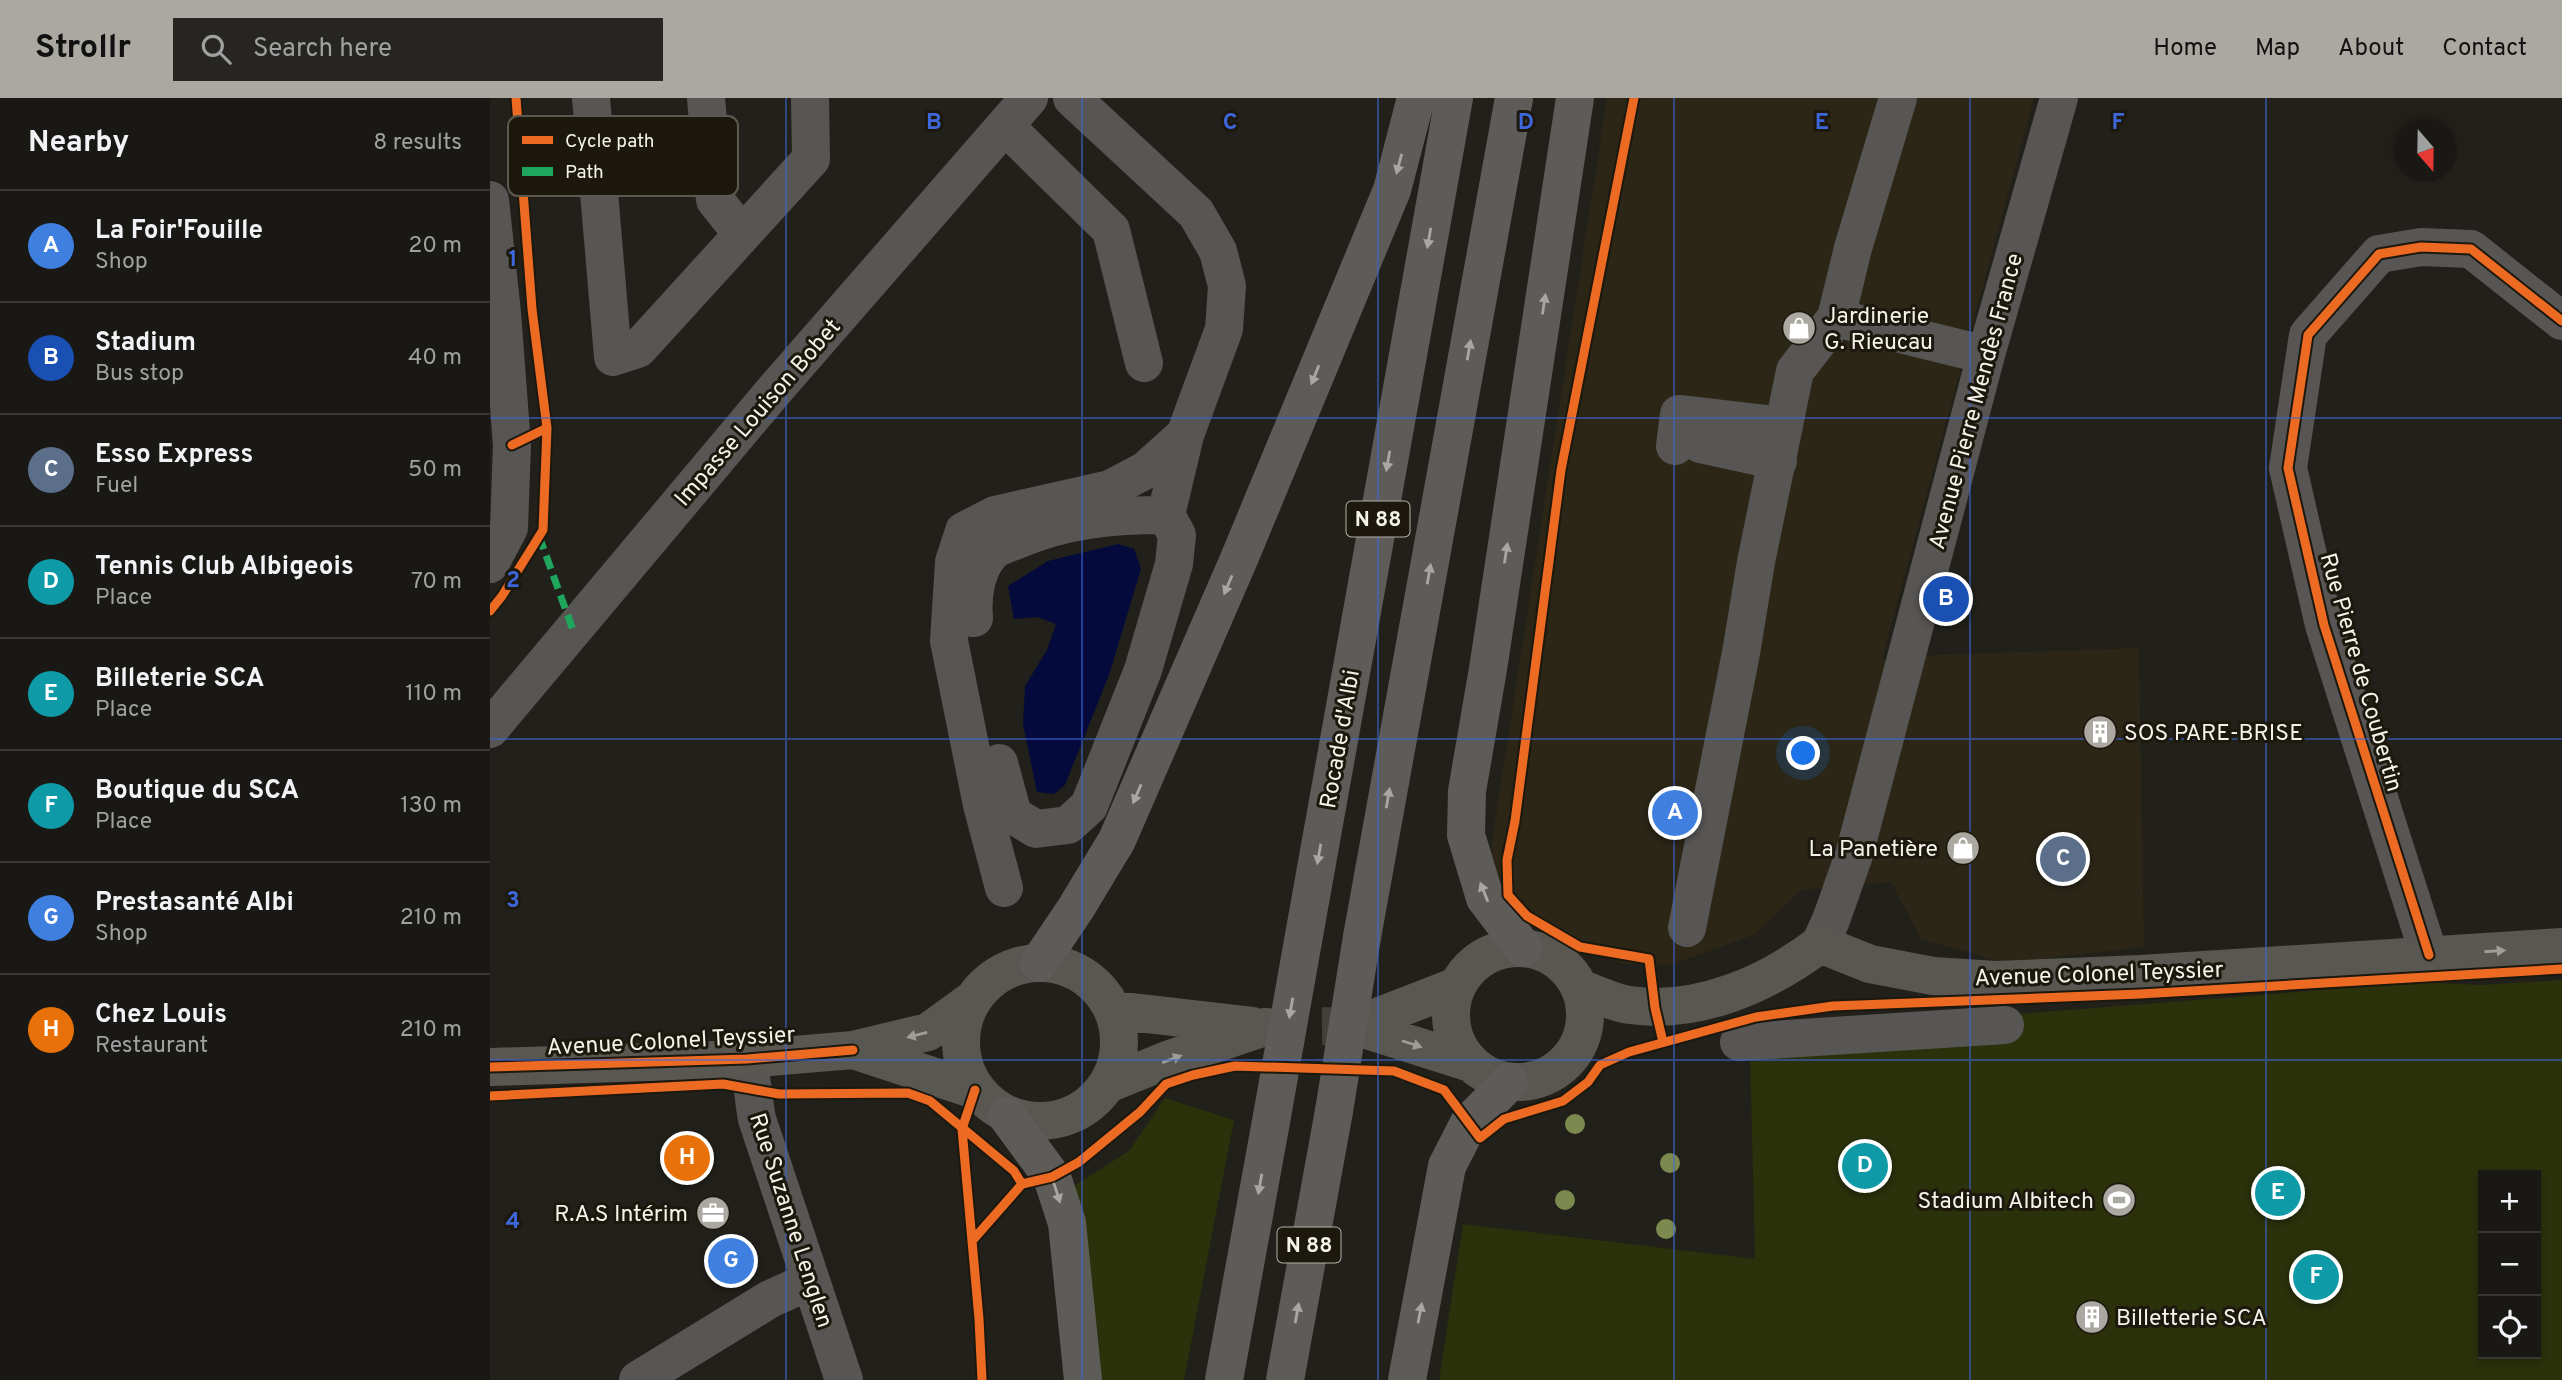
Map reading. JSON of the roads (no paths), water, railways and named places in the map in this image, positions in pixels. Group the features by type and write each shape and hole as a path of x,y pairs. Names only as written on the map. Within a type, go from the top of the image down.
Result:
{"highway":[{"path":"1039,962 1117,841 1234,572 1392,190 1416,98"},
{"name":"Rocade d'Albi","path":"1224,1380 1454,98"},
{"name":"N 88","path":"1284,1380 1514,98"},
{"path":"1523,948 1485,898 1466,835 1467,791 1489,669 1574,98"},
{"path":"1407,1380 1447,1166 1469,1124 1509,1082"},
{"path":"1007,1116 1052,1177 1067,1223 1083,1380"}],"main road":[{"path":"1580,988 1627,1005 1655,1008 1721,996 1793,965 1819,944"},
{"name":"Avenue Colonel Teyssier","path":"1819,944 1870,964 1933,976 1997,980 2141,974 2562,947"},
{"path":"1470,1063 1458,1046 1451,1025 1451,1005 1457,986 1468,969 1483,957 1502,949 1523,948 1541,952 1557,960 1580,988 1585,1006 1585,1026 1579,1044 1568,1060"},
{"path":"1039,962 1062,966 1083,975 1100,990 1113,1010 1119,1034 1118,1060 1108,1084 1089,1105 1063,1118 1035,1122 1007,1116 989,1104 975,1090 965,1071 960,1051 961,1024 972,1000 989,981 1013,967 1039,962"},
{"path":"1457,986 1354,1026 1470,1063 1488,1076 1509,1082 1530,1081 1550,1074 1612,1032 1655,1008"},
{"name":"Avenue Colonel Teyssier","path":"490,1067 747,1059 853,1050 928,1032 972,1000"},
{"path":"1108,1084 1167,1060 1265,1027 1113,1010"},
{"name":"Avenue Colonel Teyssier","path":"853,1050 975,1090"}],"street":[{"path":"592,98 593,116"},
{"path":"706,98 708,116"},
{"path":"600,196 613,357 638,349 810,159 810,98"},
{"name":"Impasse Louison Bobet","path":"490,729 772,393 1029,98"},
{"path":"1072,98 1196,213 1218,251 1227,286 1224,329 1185,435 1166,516 1177,535 1174,564 1143,670 1089,806 1068,825 1036,829 1013,815 980,687 973,606 979,571 993,551 1044,529 1115,515 1166,516"},
{"path":"1687,928 1795,371 1836,318 1853,248 1898,98"},
{"name":"Avenue Pierre Mendès France","path":"1819,944 1831,920 1854,855 1986,355 2059,98"},
{"path":"1005,126 1111,230 1144,363"},
{"path":"715,196 742,234"},
{"path":"490,564 509,528 517,311 491,219"},
{"name":"Rue Pierre de Coubertin","path":"2429,955 2324,625 2288,468 2308,335 2379,254 2421,247 2470,249 2562,321"},
{"path":"1836,318 1986,355"},
{"path":"1687,445 1679,414 1781,444"},
{"path":"1004,888 982,805 949,641 954,562 964,531 995,515 1110,489 1146,470 1185,435"},
{"path":"1739,1042 2005,1025"},
{"name":"Rue Suzanne Lenglen","path":"747,1059 757,1119 844,1380"},
{"path":"638,1380 770,1299 810,1280"}],"tunnel":[{"path":"1265,1027 1354,1026"}],"place":[{"name":"Jardinerie G. Rieucau","path":"1799,328"},
{"name":"Stadium","path":"1946,599"},
{"name":"SOS PARE-BRISE","path":"2100,732"},
{"name":"La Foir'Fouille","path":"1675,813"},
{"name":"La Panetière","path":"1963,848"},
{"name":"Esso Express","path":"2063,859"},
{"name":"Chez Louis","path":"687,1158"},
{"name":"Tennis Club Albigeois","path":"1865,1166"},
{"name":"Billeterie SCA","path":"2278,1193"},
{"name":"Stadium Albitech","path":"2119,1200"},
{"name":"R.A.S Intérim","path":"713,1213"},
{"name":"Prestasanté Albi","path":"731,1261"},
{"name":"Boutique du SCA","path":"2316,1277"},
{"name":"Billetterie SCA","path":"2092,1317"}]}
